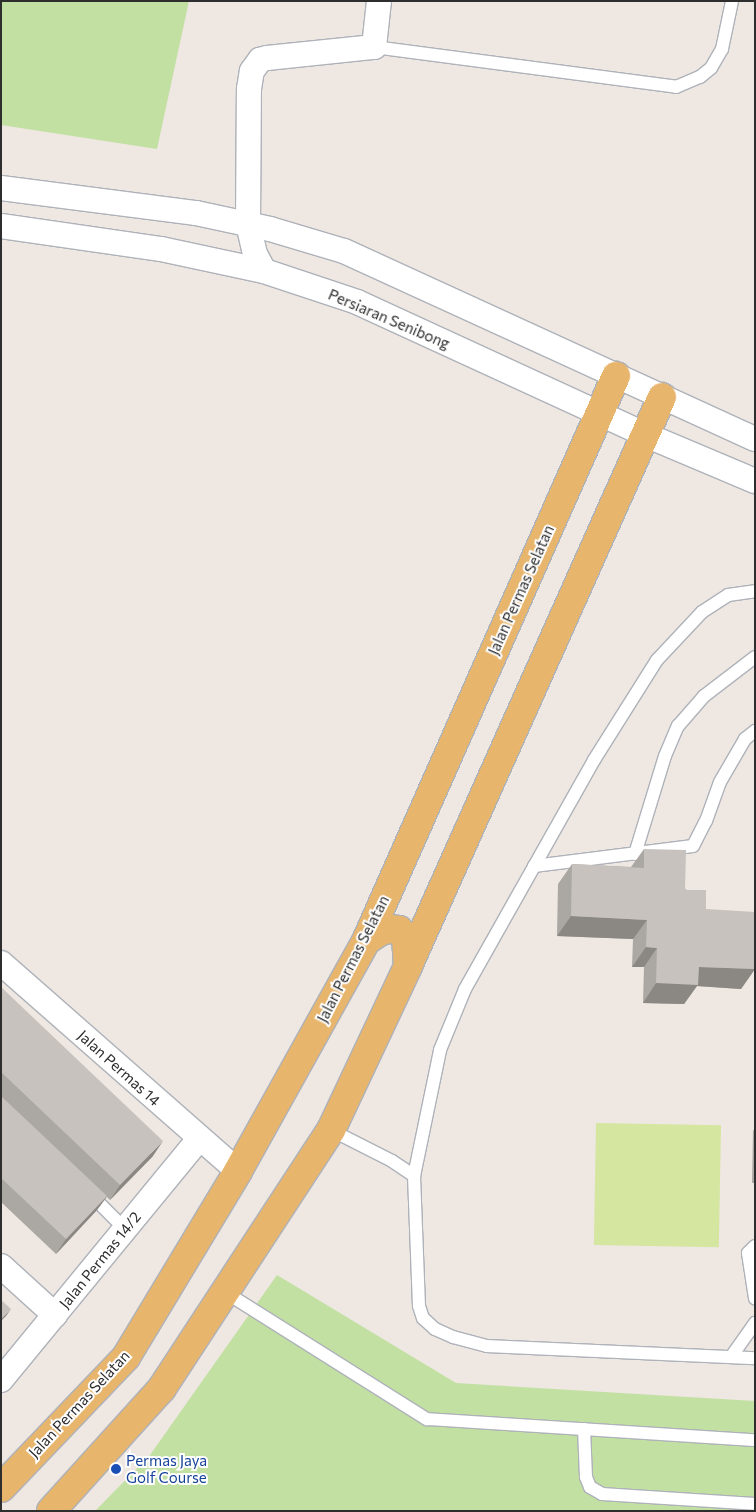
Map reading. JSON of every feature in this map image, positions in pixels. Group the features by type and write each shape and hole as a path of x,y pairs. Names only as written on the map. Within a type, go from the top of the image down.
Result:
{"main road":[{"name":"Jalan Permas Selatan","path":"1,1488 126,1357 238,1172 366,941 616,376"},
{"path":"52,1511 162,1388 331,1130 408,966 662,397"},
{"path":"366,941 381,931 399,930 406,938 408,966"}],"street":[{"path":"264,271 256,254 248,223 248,89 255,65 260,60 266,58 374,48 379,1"},
{"path":"1,188 196,213 248,223 344,251 755,439"},
{"name":"Persiaran Senibong","path":"1,226 161,249 264,271 358,302 646,435 755,481"},
{"name":"Jalan Permas 14","path":"1,963 238,1172"},
{"name":"Jalan Permas 14/2","path":"1,1380 199,1139"},
{"path":"1,1266 55,1315"}],"lane":[{"path":"374,48 676,88 700,77 711,68 722,49 732,1"},
{"path":"755,591 728,595 702,612 657,660 594,760 465,988 440,1050 414,1176 419,1306 423,1318 434,1330 487,1346 755,1358"},
{"path":"635,854 665,756 678,726 704,696 755,657"},
{"path":"534,866 693,846 706,821 720,782 745,739 755,731"},
{"path":"331,1130 392,1161 414,1176"},
{"path":"77,1182 125,1229"},
{"path":"755,1246 748,1253 755,1298"},
{"path":"225,1292 427,1419 755,1440"},
{"path":"730,1357 755,1323"},
{"path":"584,1429 586,1477 590,1487 602,1494 755,1504"}],"green space":[{"path":"1,1 189,1 157,149 1,125"},
{"path":"596,1123 721,1125 719,1247 594,1245"},
{"path":"277,1275 456,1383 755,1401 755,1511 95,1511 150,1455"}],"building":[{"path":"644,849 686,850 685,890 706,890 706,909 755,912 755,969 699,967 698,985 656,983 657,948 646,947 647,920 571,916 572,864 644,868"},
{"path":"1,987 163,1141 120,1185 1,1072"},
{"path":"1,1096 107,1196 66,1239 1,1178"},
{"path":"1,1300 11,1309 1,1319"}],"place":[{"name":"Permas Jaya Golf Course","path":"116,1469"}]}
